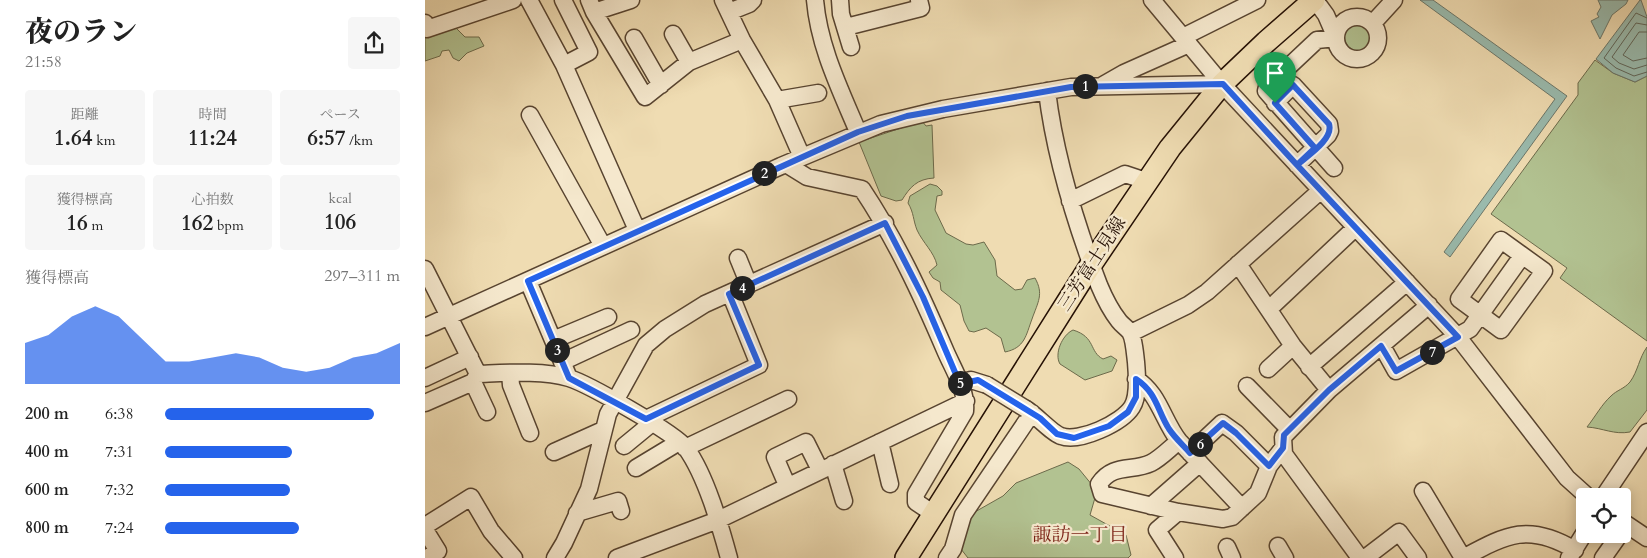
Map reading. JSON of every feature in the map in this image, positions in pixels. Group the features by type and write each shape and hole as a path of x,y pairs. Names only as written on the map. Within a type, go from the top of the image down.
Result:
{"main road":[{"name":"三芳富士見線","path":"907,558 1092,263 1146,181 1187,126 1223,84 1265,42 1314,0"}],"street":[{"path":"426,28 513,0"},
{"path":"529,0 564,65 637,230"},
{"path":"563,0 589,52 564,65"},
{"path":"631,0 592,6 645,97 689,62 742,40"},
{"path":"753,0 749,4 726,6 742,40 777,100 802,157"},
{"path":"815,0 817,22 829,62 858,132"},
{"path":"840,0 851,47"},
{"path":"845,26 921,8 919,0"},
{"path":"1152,0 1223,84 1320,191 1458,337 1567,478 1578,488"},
{"path":"1103,86 1124,72 1186,41 1257,0"},
{"path":"1314,0 1326,15 1337,44 1345,56 1358,59 1365,58 1371,54 1378,42 1379,36 1373,23 1363,17 1351,18 1336,15 1323,0"},
{"path":"1373,23 1394,0"},
{"path":"1336,38 1339,27 1351,18"},
{"path":"673,34 689,62"},
{"path":"634,38 661,85"},
{"path":"1334,168 1268,95 1267,87 1317,40 1336,38"},
{"path":"425,327 858,132 907,116 1071,87 1223,84"},
{"path":"1275,103 1293,85 1329,124 1330,131 1297,165"},
{"path":"960,384 971,380 987,385 1029,411 1061,436 1081,437 1109,426 1128,412 1136,397 1136,363 1131,333 1117,320 1109,305 1070,201 1053,141 1047,91"},
{"path":"777,100 818,92"},
{"path":"529,115 603,246"},
{"path":"787,164 807,177 862,189 885,223 923,297 960,384 966,401 965,412 916,494 916,502 934,514"},
{"path":"1070,201 1125,174 1146,181"},
{"path":"1131,333 1188,305 1207,292 1320,191"},
{"path":"555,558 565,543 595,471 603,430 613,402 646,345 683,317 705,304 885,223"},
{"path":"1269,309 1355,228"},
{"path":"1501,240 1522,256 1544,271 1501,330 1459,299 1501,240"},
{"path":"1381,346 1396,371 1458,337 1470,329 1522,256"},
{"path":"738,258 749,285"},
{"path":"1238,264 1293,346 1329,390"},
{"path":"425,269 470,358 487,412"},
{"path":"528,281 569,378"},
{"path":"1309,367 1407,282"},
{"path":"624,446 649,421 759,365 729,294"},
{"path":"1360,558 1306,486 1283,448 1283,437 1329,390 1429,305"},
{"path":"553,340 608,317"},
{"path":"562,362 631,330"},
{"path":"1268,369 1293,346"},
{"path":"425,378 470,358"},
{"path":"510,373 511,386 530,433"},
{"path":"425,402 475,378 510,373 569,378 649,421 682,445 718,520 729,558"},
{"path":"1136,379 1144,384 1158,402 1169,429 1242,508"},
{"path":"1247,386 1289,430"},
{"path":"637,468 682,445 788,399"},
{"path":"617,558 718,520 787,485 966,401"},
{"path":"947,558 953,549 963,515 1029,411"},
{"path":"1151,506 1195,458 1223,423 1236,433 1269,466"},
{"path":"554,452 603,430"},
{"path":"1609,488 1647,432"},
{"path":"1179,441 1151,463 1105,475 1099,484 1102,494 1178,512 1223,519 1232,517 1257,493 1269,466 1283,448"},
{"path":"787,485 775,457 806,442 827,467 843,502"},
{"path":"880,442 890,484"},
{"path":"1423,491 1463,558 1502,537 1516,533 1547,537 1572,554 1578,543"},
{"path":"425,526 471,497 491,531 511,557"},
{"path":"577,513 618,502 621,511"},
{"path":"1175,558 1157,530 1178,512"},
{"path":"425,530 438,551 427,558"},
{"path":"1631,531 1647,538"},
{"path":"1365,558 1399,532 1418,558"},
{"path":"1603,558 1613,543"}],"green space":[{"path":"1359,21 1370,25 1374,36 1370,47 1359,51 1348,47 1344,36 1348,25"},
{"path":"454,26 465,37 479,37 484,46 467,53 459,61 453,58 449,50 442,51 440,56 425,61 425,34"},
{"path":"1595,60 1613,73 1635,82 1647,76 1647,341 1560,278 1567,268 1491,214 1578,95 1578,83"},
{"path":"922,121 926,126 932,125 934,178 915,184 902,200 896,201 881,196 859,142"},
{"path":"930,184 937,186 942,191 942,195 937,196 935,210 946,233 966,244 973,245 984,242 995,260 997,276 1015,290 1022,289 1027,280 1035,278 1038,284 1040,294 1028,330 1021,344 1012,350 1005,352 1001,338 986,328 974,332 969,331 960,305 941,290 940,282 933,278 929,272 937,265 917,230 908,203 910,196"},
{"path":"1073,330 1089,340 1103,359 1111,356 1117,360 1112,371 1085,380 1060,364 1058,355 1060,345 1065,336"},
{"path":"1647,347 1647,410 1630,432 1619,433 1587,427 1608,399 1630,382"},
{"path":"1068,462 1079,469 1097,491 1090,515 1126,535 1131,555 1128,558 968,558 957,544 966,517 1003,496 1016,483"}],"water":[{"path":"1420,0 1433,0 1567,96 1450,257 1444,252 1555,99"},
{"path":"1598,0 1628,0 1626,4 1612,15 1600,39 1591,21 1599,17 1597,14 1601,7"},
{"path":"1640,0 1647,17 1647,76 1635,82 1613,73 1596,59"}],"district":[{"name":"諏訪一丁目","path":"1080,535"}],"route":[{"path":"1275,103 1293,85 1329,124 1330,131 1328,135 1320,144 1297,165 1458,337 1396,371 1381,346 1329,390 1284,435 1283,448 1269,466 1236,433 1223,423 1190,453 1169,429 1158,402 1144,384 1136,379 1136,397 1133,406 1128,412 1109,426 1074,438 1067,438 1057,434 1040,418 978,380 971,380 960,384 923,297 885,223 729,294 759,365 646,419 613,402 605,395 569,378 528,281 637,230 858,132 907,116 1071,87 1223,84 1297,165 1315,148 1275,103"}]}
